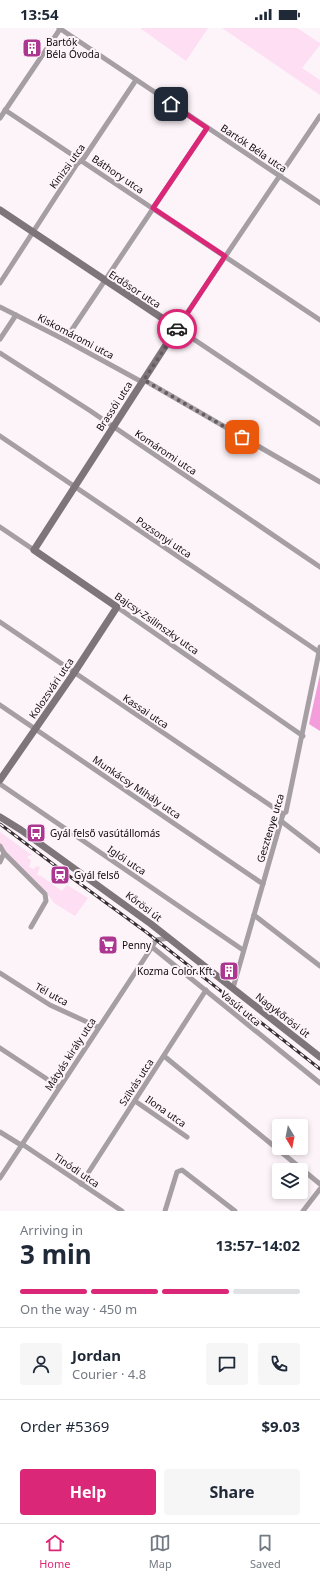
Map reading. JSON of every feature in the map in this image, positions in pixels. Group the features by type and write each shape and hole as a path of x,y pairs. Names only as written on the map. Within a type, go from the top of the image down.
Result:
{"street":[{"name":"Bartók Béla utca","path":"60,28 320,203"},
{"path":"2,114 60,28"},
{"name":"Kinizsi utca","path":"0,283 77,164 82,160 136,80"},
{"name":"Báthory utca","path":"2,114 82,160 320,320"},
{"name":"Brassói utca","path":"34,550 177,328 320,116"},
{"path":"65,340 207,128"},
{"name":"Erdősor utca","path":"0,210 320,424"},
{"name":"Kiskomáromi utca","path":"0,307 143,381 320,482"},
{"path":"0,339 16,315"},
{"name":"Komáromi utca","path":"0,353 113,427 320,567"},
{"name":"Pozsonyi utca","path":"0,436 319,650"},
{"name":"Bajcsy-Zsilinszky utca","path":"0,526 303,736"},
{"name":"Kolozsvári utca","path":"0,780 74,673 117,607"},
{"name":"Kassai utca","path":"0,622 283,814"},
{"name":"Gesztenye utca","path":"233,988 283,814 286,812 303,736 319,650"},
{"name":"Munkácsy Mihály utca","path":"0,705 263,884"},
{"name":"Iglói utca","path":"0,784 244,950"},
{"name":"Kőrösi út","path":"0,817 21,830 155,927 233,988"},
{"path":"281,821 320,852"},
{"path":"0,846 4,853 45,894 46,901 31,927"},
{"path":"0,862 4,853"},
{"path":"254,914 320,966"},
{"path":"252,922 262,921"},
{"path":"155,927 156,940 169,938"},
{"name":"Mátyás király utca","path":"0,1178 156,940"},
{"name":"Vasút utca","path":"152,947 206,990 246,1025 320,1083"},
{"name":"Tél utca","path":"0,973 50,1005 98,1027"},
{"name":"Nagykőrösi út","path":"233,988 320,1057"},
{"name":"Szilvás utca","path":"81,1184 206,990"},
{"path":"0,1048 59,1087"},
{"path":"164,1056 320,1184"},
{"name":"Ilona utca","path":"135,1101 187,1137"},
{"name":"Tinódi utca","path":"0,1132 119,1210"},
{"path":"165,1211 177,1172 182,1170 235,1211"},
{"path":"303,1211 320,1189"}],"shaded area":[{"path":"140,28 208,28 186,61"},
{"path":"222,28 297,28 320,43 302,68 320,80 320,95"},
{"path":"320,674 320,731 309,724"},
{"path":"0,832 32,855 27,857 31,860 29,867 34,869 36,866 40,867 37,875 41,876 62,891 67,885 88,898 75,916 54,903 46,892 8,855 0,844"}],"railway":[{"path":"0,824 146,932 320,1069"}],"way so far":[{"path":"177,329 144,380 242,437"}],"place":[{"name":"Bartók Béla Óvoda","path":"32,48"},
{"name":"Gyál felső vasútállomás","path":"36,833"},
{"name":"Gyál felső","path":"60,875"},
{"name":"Penny","path":"108,945"},
{"name":"Kozma Color Kft.","path":"229,971"}],"route":[{"path":"171,104 207,128 153,208 225,256 177,329"}]}
